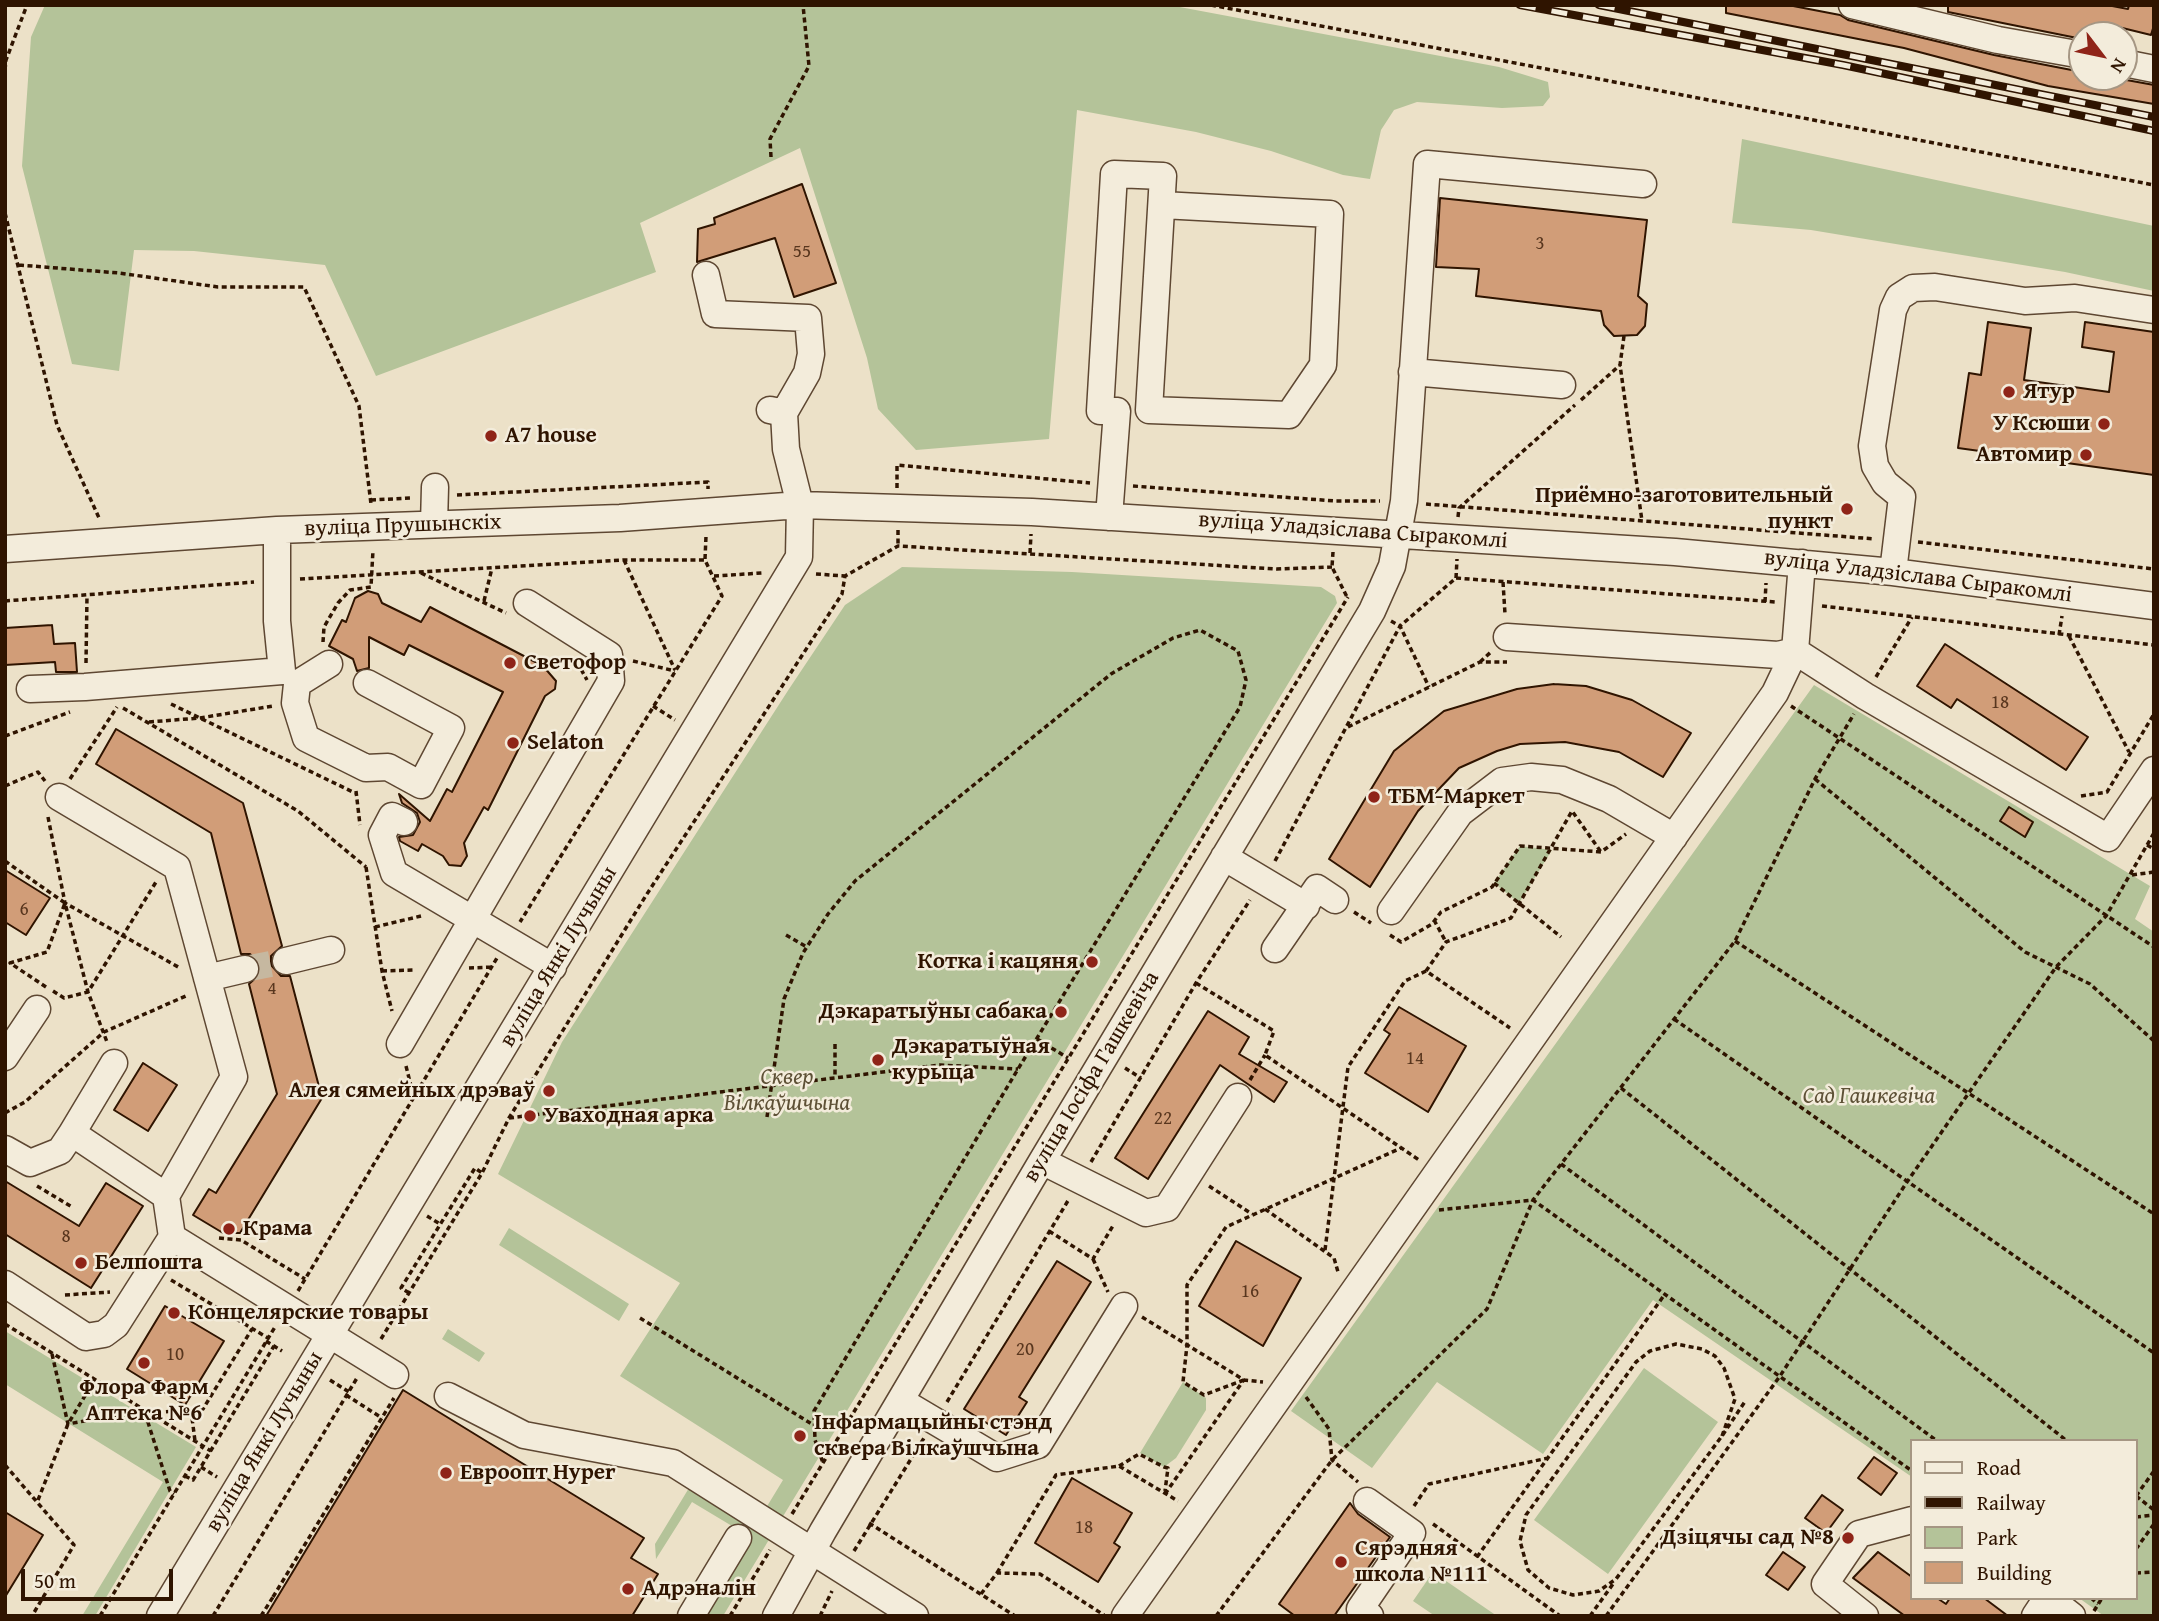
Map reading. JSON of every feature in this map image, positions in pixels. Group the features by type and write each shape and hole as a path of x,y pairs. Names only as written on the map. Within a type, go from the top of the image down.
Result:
{"street":[{"path":"1853,5 1998,40 2068,52"},
{"name":"вуліца Іосіфа Гашкевіча","path":"776,1616 811,1550 1372,611 1392,566 1404,501 1427,164 1643,184"},
{"path":"1149,410 1163,176 1114,174 1100,411 1289,415 1323,365 1330,214 1162,205"},
{"name":"вуліца Янкі Лучыны","path":"160,1616 799,557 800,505 777,412 807,373 811,354 808,318 715,314 706,275"},
{"path":"1893,572 1902,497 1885,483 1875,466 1872,446 1893,310 1899,297 1913,288 1935,287 2025,301 2075,298 2154,310"},
{"path":"1412,372 1562,385"},
{"path":"1109,517 1117,411"},
{"path":"434,524 435,491"},
{"name":"вуліца Прушынскіх","path":"5,549 277,530 620,518 800,505"},
{"name":"вуліца Уладзіслава Сыракомлі","path":"800,505 1109,517 1801,562 2154,606"},
{"path":"277,530 278,621 291,686 306,738 366,768 388,767 421,785 451,728 367,683"},
{"path":"1125,1616 1775,693 1795,651 1801,562"},
{"path":"400,1044 463,914 611,681 609,655 518,609"},
{"path":"1507,637 1778,655 1795,651 1865,696 2108,838 2154,770"},
{"path":"30,689 291,686 329,664"},
{"path":"1379,916 1460,814 1502,781 1531,777 1562,780 1609,799 1674,837"},
{"path":"5,1284 86,1337 104,1334 116,1325 172,1237 166,1196 234,1077 177,867 59,797"},
{"path":"404,822 392,816 382,835 394,873 553,967"},
{"path":"1224,857 1306,906"},
{"path":"1275,950 1317,888 1335,900"},
{"path":"286,961 331,950"},
{"path":"207,978 245,969"},
{"path":"5,1057 37,1009"},
{"path":"5,1149 30,1163 60,1151 114,1063"},
{"path":"1042,1161 1146,1213 1167,1208 1238,1097"},
{"path":"72,1133 166,1196"},
{"path":"172,1237 369,1359 395,1385"},
{"path":"901,1401 997,1458 1038,1445 1124,1306"},
{"path":"448,1396 524,1435 673,1463 915,1616"},
{"path":"1367,1501 1412,1533 1360,1609 1370,1616"},
{"path":"1865,1616 1825,1584 1859,1534 1910,1521"},
{"path":"691,1616 738,1538"},
{"path":"2035,1616 2047,1600"},
{"path":"2051,1600 2072,1616"}],"path":[{"path":"5,70 6,60 27,5"},
{"path":"771,157 770,139 809,66 803,5"},
{"path":"1211,5 2154,185"},
{"path":"5,213 57,425 109,541"},
{"path":"19,265 218,287 304,287 359,406 371,500 435,491 708,482"},
{"path":"1624,336 1620,365 1642,521"},
{"path":"1459,508 1620,365"},
{"path":"1335,501 1404,501 1459,508 1947,543 2154,569"},
{"path":"213,1616 482,1173 509,1118 645,897 842,594 845,576 898,546 1277,569 1332,567 1348,597 1400,626 1429,687"},
{"path":"624,561 675,671"},
{"path":"484,601 492,568"},
{"path":"419,572 484,601 518,609"},
{"path":"329,664 323,639 330,615 350,590 371,587 372,576"},
{"path":"820,1616 869,1523 935,1422 1196,983 1288,841 1400,626 1456,578 1861,609 2154,645"},
{"path":"1503,582 1507,637"},
{"path":"5,736 88,706 85,687 87,596"},
{"path":"809,1486 1348,597"},
{"path":"767,1117 784,999 807,947 828,914 855,881 1111,674 1173,638 1200,630 1216,636 1238,651 1246,680 1240,706 1017,1069 814,1411 815,1440 823,1463"},
{"path":"2069,636 2130,754"},
{"path":"575,659 587,682"},
{"path":"1347,728 1480,662 1518,662"},
{"path":"147,722 201,718 291,686"},
{"path":"1775,693 1839,739 2154,947"},
{"path":"170,703 355,793"},
{"path":"108,705 131,704"},
{"path":"2107,792 2154,714"},
{"path":"360,830 355,793 366,768"},
{"path":"5,786 38,772 59,797"},
{"path":"1216,1616 1332,1460 1487,1309 1533,1200 1735,941 1815,779 2025,952 2090,984 2154,1041"},
{"path":"298,811 366,867"},
{"path":"1325,1250 1348,1067 1405,981 1426,971 1446,942 1511,918 1572,811 1601,852"},
{"path":"1379,916 1401,942 1434,920 1441,912 1492,887 1520,846 1601,852 1645,820"},
{"path":"1606,1616 1780,1376 1849,1269 2056,967 2106,916 2154,833"},
{"path":"2147,845 2154,849"},
{"path":"364,855 375,927 414,1098"},
{"path":"5,861 65,903 88,992 114,1063"},
{"path":"8,961 64,998 88,992 168,861"},
{"path":"2130,875 2154,872"},
{"path":"1494,883 1561,937"},
{"path":"8,961 47,952 65,903"},
{"path":"375,927 463,914"},
{"path":"1434,920 1446,942"},
{"path":"786,935 807,947"},
{"path":"1735,941 2154,1214"},
{"path":"1426,971 1530,1041"},
{"path":"1196,983 1274,1031 1265,1055 1238,1097"},
{"path":"1674,1019 2154,1353"},
{"path":"1037,1039 1068,1058"},
{"path":"835,1044 835,1078"},
{"path":"1265,1055 1438,1172"},
{"path":"509,1118 940,1065 1017,1069"},
{"path":"1620,1088 2064,1439"},
{"path":"1244,1380 1204,1395 1183,1382 1187,1345 1187,1285 1226,1227 1401,1148"},
{"path":"1561,1164 1934,1439"},
{"path":"409,1293 401,1288 475,1168 482,1173"},
{"path":"1218,1192 1254,1214"},
{"path":"1436,1211 1453,1206 1533,1200 1910,1470"},
{"path":"1093,1259 1126,1204"},
{"path":"1265,1209 1334,1258 1346,1303"},
{"path":"1049,1231 1093,1259 1111,1298 1244,1380"},
{"path":"208,1232 219,1238 241,1240 305,1279"},
{"path":"1477,1557 1665,1294"},
{"path":"640,1318 815,1426"},
{"path":"5,1324 211,1451"},
{"path":"68,1424 146,1411 203,1409 252,1329"},
{"path":"100,1616 267,1340 282,1351"},
{"path":"1616,1579 1599,1591 1586,1595 1559,1593 1549,1588 1528,1570 1522,1556 1521,1527 1526,1515 1636,1362 1650,1351 1676,1345 1702,1349 1715,1356 1724,1368 1735,1399 1722,1436"},
{"path":"185,1476 193,1480 274,1346"},
{"path":"52,1352 68,1424"},
{"path":"38,1501 68,1424 95,1379"},
{"path":"329,1379 382,1418"},
{"path":"1164,1494 1244,1380"},
{"path":"261,1616 275,1598 382,1418 395,1385"},
{"path":"1304,1394 1329,1429 1332,1460"},
{"path":"1590,1616 1746,1400"},
{"path":"191,1410 195,1441"},
{"path":"146,1411 170,1491 174,1494"},
{"path":"981,1594 997,1573 1056,1475 1119,1466 1139,1454 1168,1468 1164,1494"},
{"path":"1411,1510 1429,1484 1548,1458"},
{"path":"5,1465 74,1545 32,1616"},
{"path":"1119,1466 1198,1512"},
{"path":"2138,1493 2154,1471"},
{"path":"2138,1498 2154,1510"},
{"path":"869,1523 1015,1616"},
{"path":"1433,1524 1560,1616"},
{"path":"2138,1546 2154,1524"},
{"path":"997,1573 1040,1574 1106,1616"},
{"path":"2093,1600 2098,1604"},
{"path":"2091,1616 2101,1600"}],"green space":[{"path":"45,5 1169,5 1499,67 1548,82 1550,97 1543,106 1502,108 1417,102 1394,110 1381,130 1370,179 1343,175 1271,151 1196,132 1077,110 1049,439 916,450 878,409 867,358 800,148 640,223 656,272 376,376 325,265 194,251 134,250 119,371 72,364 22,166 31,37"},
{"path":"1742,139 2154,226 2154,291 2065,272 1811,230 1732,223"},
{"name":"Сквер Вілкаўшчына","path":"902,567 1072,572 1321,587 1335,596 1337,603 782,1518 766,1508 783,1480 620,1376 680,1283 498,1174 562,1042 789,689 845,605"},
{"name":"Сад Гашкевіча","path":"1814,685 2150,886 2135,919 2154,932 2154,1611 2150,1616 2104,1616 2082,1600 2138,1600 2138,1439 1910,1439 1910,1476 1653,1300 1543,1454 1437,1382 1372,1468 1291,1411"},
{"path":"1520,846 1552,850 1519,903 1494,883"},
{"path":"509,1228 629,1304 619,1321 499,1245"},
{"path":"448,1329 485,1353 479,1362 442,1339"},
{"path":"5,1331 196,1447 95,1616 82,1616 163,1482 5,1384"},
{"path":"1644,1368 1718,1422 1608,1574 1534,1520"},
{"path":"1183,1382 1206,1398 1206,1410 1176,1458 1164,1467 1140,1453"},
{"path":"689,1488 770,1538 723,1616 707,1616 752,1538 692,1502 656,1559 655,1544"},
{"path":"1433,1572 1497,1616 1435,1616 1413,1601"}],"building":[{"path":"1726,5 1788,5 1840,15 1848,20 1994,55 2068,69 2068,89 1904,48 1726,13"},
{"path":"1948,5 2107,5 2128,9 2129,5 2154,5 2154,25 2151,35 2138,32 2138,21 2068,21 2068,36 1948,12"},
{"path":"2138,82 2154,85 2154,104 2077,91 2138,91"},
{"path":"802,184 836,283 794,297 775,238 697,262 698,229 715,224 714,218"},
{"path":"1440,198 1647,220 1638,296 1647,304 1645,326 1637,335 1614,336 1604,325 1601,311 1476,296 1479,269 1436,267"},
{"path":"1988,322 2031,328 2024,380 2109,392 2114,352 2082,347 2085,322 2154,332 2154,475 1958,448 1969,373 1981,375"},
{"path":"368,591 378,594 382,603 421,622 430,607 543,666 556,681 555,689 545,696 488,810 484,807 464,843 467,856 461,866 449,865 443,856 422,844 418,851 400,841 399,837 413,835 420,822 417,813 402,803 399,794 430,821 447,789 452,792 503,692 409,645 404,655 369,637 369,668 357,671 353,659 329,646 342,620 346,622 355,598"},
{"path":"52,625 54,644 75,643 77,672 56,672 55,662 5,665 5,628"},
{"path":"1945,644 2088,737 2066,770 1957,699 1951,708 1917,686"},
{"path":"1554,684 1586,686 1632,700 1691,733 1663,777 1619,752 1565,742 1520,744 1497,751 1459,768 1418,811 1370,887 1329,859 1394,751 1444,711 1517,689"},
{"path":"116,729 243,803 282,946 271,956 271,965 281,976 290,976 322,1098 240,1233 223,1233 193,1215 209,1189 216,1193 277,1094 249,984 260,974 260,965 250,954 241,954 211,833 96,764"},
{"path":"2009,807 2033,822 2025,837 2000,821"},
{"path":"5,870 50,898 26,935 5,922"},
{"path":"1399,1007 1466,1046 1428,1112 1365,1073 1390,1034 1384,1030"},
{"path":"1208,1011 1249,1037 1239,1054 1287,1082 1274,1102 1220,1065 1148,1179 1115,1158"},
{"path":"143,1063 177,1085 148,1131 114,1110"},
{"path":"5,1181 79,1226 106,1183 143,1206 91,1288 5,1234"},
{"path":"1236,1241 1301,1278 1263,1346 1199,1306"},
{"path":"1057,1261 1091,1282 1019,1397 1027,1402 1006,1435 964,1409"},
{"path":"165,1306 224,1341 185,1405 127,1369"},
{"name":"Евроопт Hyper","path":"403,1390 644,1538 631,1558 658,1574 632,1616 266,1616"},
{"path":"1874,1457 1897,1473 1881,1495 1858,1478"},
{"path":"1072,1478 1132,1513 1114,1543 1120,1547 1098,1582 1035,1543"},
{"path":"1822,1495 1843,1510 1826,1533 1805,1518"},
{"name":"Сярэдняя школа №111","path":"1350,1503 1358,1514 1390,1537 1334,1616 1295,1616 1279,1604"},
{"path":"5,1512 43,1535 5,1597"},
{"path":"1783,1552 1805,1567 1788,1590 1766,1575"},
{"path":"1878,1552 1910,1576 1910,1600 1940,1600 1946,1604 1949,1600 1987,1600 2008,1616 1905,1616 1853,1578"}],"tunnel":[{"path":"245,969 286,961"}],"railway":[{"path":"1520,5 1843,65 2154,131"},
{"path":"1599,5 2154,117"}],"place":[{"name":"Ятур","path":"2009,392"},
{"name":"У Ксюши","path":"2104,424"},
{"name":"A7 house","path":"491,436"},
{"name":"Автомир","path":"2086,455"},
{"name":"Приёмно-заготовительный пункт","path":"1847,509"},
{"name":"Светофор","path":"510,663"},
{"name":"Selaton","path":"513,743"},
{"name":"ТБМ-Маркет","path":"1374,797"},
{"name":"Котка і кацяня","path":"1092,962"},
{"name":"Дэкаратыўны сабака","path":"1061,1012"},
{"name":"Дэкаратыўная курыца","path":"878,1060"},
{"name":"Алея сямейных дрэваў","path":"549,1091"},
{"name":"Уваходная арка","path":"530,1116"},
{"name":"Крама","path":"229,1229"},
{"name":"Белпошта","path":"81,1263"},
{"name":"Концелярские товары","path":"174,1313"},
{"name":"Флора Фарм Аптека №6","path":"144,1363"},
{"name":"Інфармацыйны стэнд сквера Вілкаўшчына","path":"800,1436"},
{"name":"Евроопт Hyper","path":"446,1473"},
{"name":"Дзіцячы сад №8","path":"1848,1538"},
{"name":"Сярэдняя школа №111","path":"1341,1562"},
{"name":"Адрэналін","path":"628,1589"}]}
